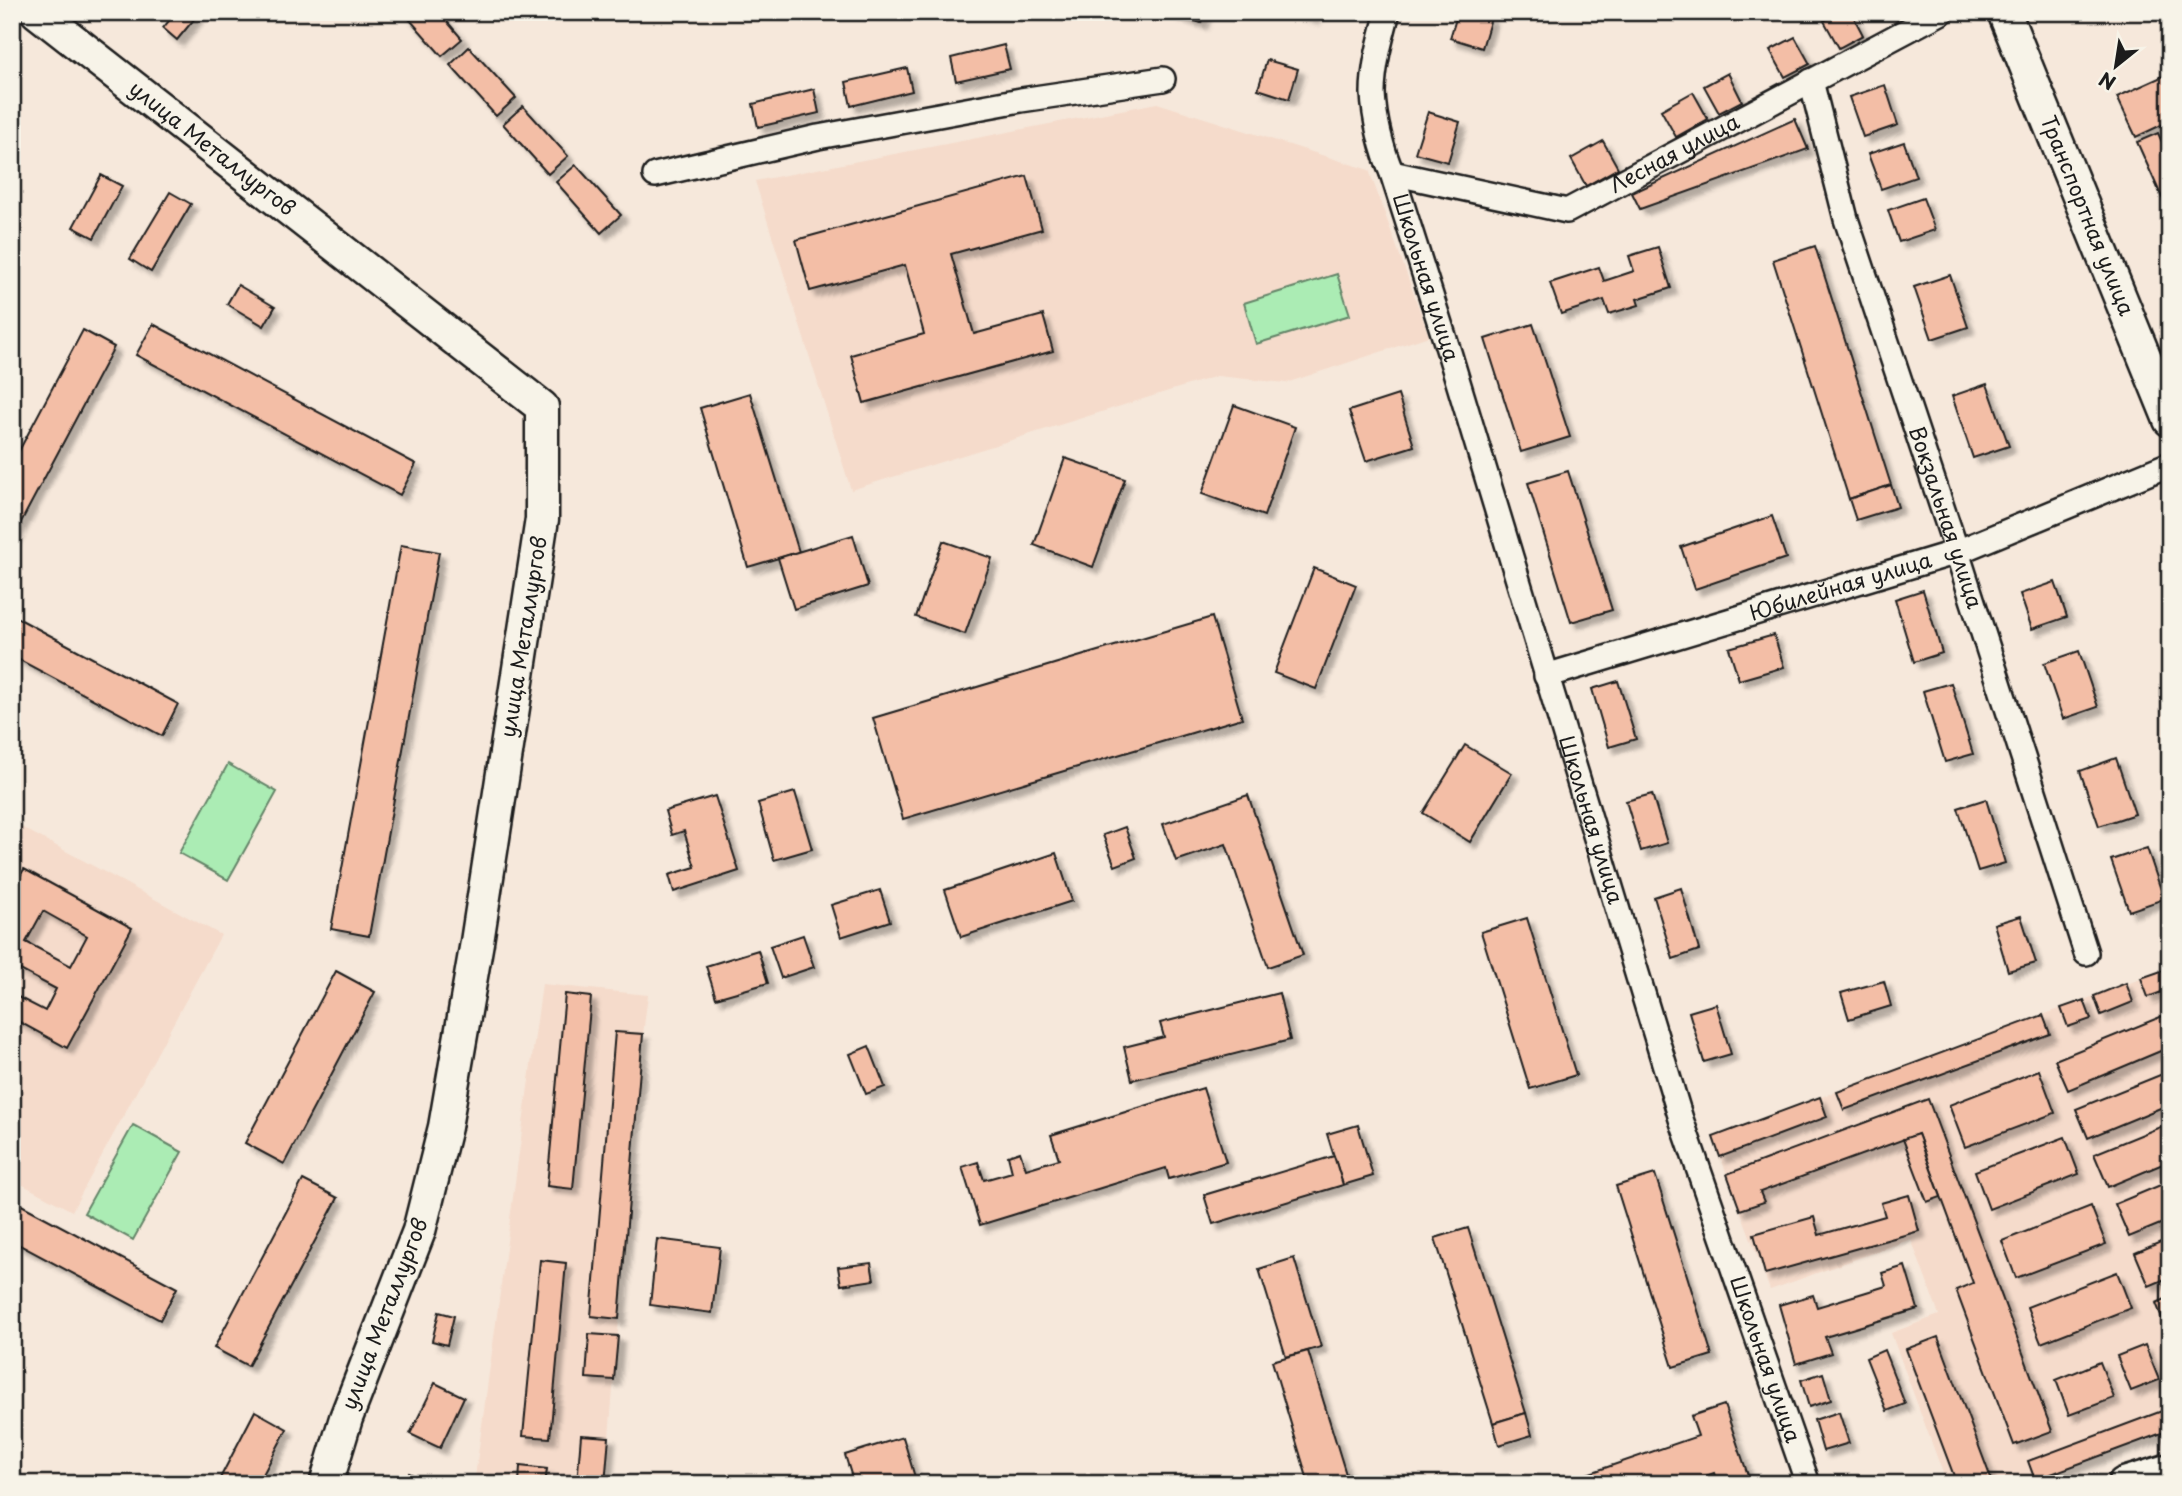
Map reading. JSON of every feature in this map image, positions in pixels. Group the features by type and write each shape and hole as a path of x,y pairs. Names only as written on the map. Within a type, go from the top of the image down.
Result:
{"street":[{"name":"улица Металлургов","path":"37,12 542,407 542,519 477,942 444,1127 419,1231 346,1418 326,1484"},
{"name":"Школьная улица","path":"1388,12 1380,42 1373,93 1383,152 1449,352 1681,1119 1808,1484"},
{"name":"Лесная улица","path":"1392,173 1567,211 1942,12"},
{"name":"Транспортная улица","path":"2004,12 2170,420"},
{"path":"655,175 818,137 1021,100 1163,79"},
{"name":"Вокзальная улица","path":"1811,81 1846,219 2086,953"},
{"name":"Юбилейная улица","path":"1546,676 1957,552 2170,464"},
{"path":"2124,1484 2170,1470"}],"shaded area":[{"path":"1157,103 1369,170 1429,336 1286,383 1217,376 851,490 755,181"},
{"path":"12,822 221,935 72,1211 12,1179"},
{"path":"2170,968 2170,1430 2023,1484 1947,1484 1891,1333 1939,1315 1911,1239 1770,1290 1713,1137"},
{"path":"542,984 648,995 605,1484 474,1484"}],"green space":[{"path":"1337,274 1350,315 1256,344 1244,303"},
{"path":"228,764 277,792 228,880 179,853"},
{"path":"133,1125 182,1152 133,1240 84,1213"}],"building":[{"path":"176,12 200,12 177,40 163,28"},
{"path":"403,12 439,12 462,39 442,56"},
{"path":"1168,12 1205,12 1201,23"},
{"path":"1293,12 1315,12 1313,18"},
{"path":"1458,12 1470,12 1491,18 1482,48 1450,38"},
{"path":"1840,12 1851,12 1863,35 1839,48 1824,21"},
{"path":"1795,37 1810,64 1785,77 1770,50"},
{"path":"1004,45 1010,69 956,81 951,58"},
{"path":"469,47 516,98 496,116 450,65"},
{"path":"1267,60 1298,69 1289,99 1258,89"},
{"path":"907,68 912,91 851,106 846,82"},
{"path":"1728,73 1742,101 1719,113 1704,86"},
{"path":"2170,73 2170,121 2136,137 2117,97"},
{"path":"1885,85 1898,125 1863,137 1849,97"},
{"path":"814,89 819,113 758,127 753,104"},
{"path":"1693,92 1708,119 1676,137 1661,110"},
{"path":"523,106 568,156 548,174 503,124"},
{"path":"1428,112 1460,122 1448,162 1415,153"},
{"path":"1795,119 1808,149 1640,209 1632,193"},
{"path":"2158,133 2170,160 2170,200 2164,202 2137,142"},
{"path":"1603,141 1618,168 1586,186 1571,159"},
{"path":"1904,142 1916,177 1881,189 1868,154"},
{"path":"576,165 621,215 601,233 556,182"},
{"path":"101,175 122,186 94,238 73,227"},
{"path":"1027,176 1042,229 951,254 974,334 1043,315 1053,351 864,403 851,355 924,334 905,265 810,291 796,240"},
{"path":"170,192 191,204 151,272 130,259"},
{"path":"1923,198 1935,230 1899,242 1888,210"},
{"path":"1815,246 1891,485 1849,499 1773,260"},
{"path":"1658,247 1671,288 1637,299 1639,305 1609,314 1604,300 1561,314 1550,283 1599,267 1604,281 1634,271 1629,256"},
{"path":"1950,275 1968,327 1932,339 1914,287"},
{"path":"238,285 275,307 264,326 227,304"},
{"path":"153,324 416,464 400,495 136,355"},
{"path":"1533,324 1570,437 1521,452 1485,339"},
{"path":"83,330 114,347 12,539 12,464"},
{"path":"1987,384 2009,446 1973,458 1952,396"},
{"path":"750,393 799,552 748,567 700,408"},
{"path":"1398,395 1414,446 1366,461 1349,411"},
{"path":"1234,405 1295,427 1264,516 1202,494"},
{"path":"1065,458 1125,479 1093,567 1034,545"},
{"path":"1568,471 1612,610 1571,622 1528,483"},
{"path":"1891,485 1898,507 1856,520 1849,499"},
{"path":"1772,516 1786,558 1695,589 1681,547"},
{"path":"853,535 868,586 794,609 778,558"},
{"path":"943,541 992,558 965,634 916,617"},
{"path":"401,545 439,552 369,936 331,929"},
{"path":"1314,568 1356,585 1316,689 1274,673"},
{"path":"2055,582 2067,617 2032,629 2020,594"},
{"path":"1923,590 1942,653 1914,662 1895,599"},
{"path":"12,615 178,704 162,736 12,656"},
{"path":"1212,617 1242,718 903,819 873,718"},
{"path":"1774,635 1784,667 1739,680 1729,648"},
{"path":"2079,651 2098,707 2063,719 2044,663"},
{"path":"1618,681 1636,739 1609,747 1592,689"},
{"path":"1951,683 1973,754 1945,762 1923,691"},
{"path":"1465,745 1512,773 1470,842 1423,813"},
{"path":"2116,758 2135,814 2099,826 2080,771"},
{"path":"795,792 812,849 774,860 758,803"},
{"path":"1652,794 1667,843 1641,851 1626,801"},
{"path":"1248,795 1303,955 1268,967 1226,844 1176,861 1163,824"},
{"path":"715,796 739,871 674,892 669,875 695,867 684,831 672,835 665,811"},
{"path":"1986,799 2005,863 1978,871 1958,808"},
{"path":"1125,827 1136,858 1115,866 1103,835"},
{"path":"2147,848 2164,899 2129,911 2111,860"},
{"path":"1056,853 1072,901 961,937 945,890"},
{"path":"24,869 132,928 67,1048 12,1018 12,994 45,1011 56,989 13,966 12,968 12,891","holes":["43,911 87,936 71,966 26,942"]},
{"path":"1681,888 1699,950 1673,959 1654,897"},
{"path":"880,890 890,921 841,937 831,905"},
{"path":"2021,916 2036,963 2008,971 1994,924"},
{"path":"1527,918 1576,1075 1530,1089 1481,932"},
{"path":"803,935 814,967 781,978 770,946"},
{"path":"758,950 768,983 716,998 706,966"},
{"path":"2170,968 2170,989 2148,997 2141,978"},
{"path":"336,971 375,992 284,1164 245,1143"},
{"path":"1884,981 1891,1006 1849,1019 1841,993"},
{"path":"2126,983 2133,1002 2101,1015 2094,996"},
{"path":"1279,993 1290,1040 1132,1080 1124,1047 1164,1037 1160,1023"},
{"path":"565,994 591,997 573,1189 547,1186"},
{"path":"2084,1000 2091,1019 2068,1027 2061,1008"},
{"path":"1716,1004 1731,1054 1704,1062 1689,1012"},
{"path":"2170,1013 2170,1047 2068,1090 2055,1060"},
{"path":"2043,1015 2050,1034 1844,1110 1837,1092"},
{"path":"615,1032 643,1034 619,1319 591,1316"},
{"path":"869,1046 885,1087 866,1094 850,1054"},
{"path":"2039,1070 2055,1113 1965,1147 1949,1105"},
{"path":"2170,1071 2170,1104 2088,1138 2076,1109"},
{"path":"1203,1088 1226,1162 1169,1179 1166,1168 980,1225 962,1167 978,1162 984,1180 1012,1172 1008,1156 1020,1152 1026,1169 1059,1159 1051,1135"},
{"path":"1820,1097 1827,1117 1720,1157 1713,1137"},
{"path":"1928,1099 2052,1431 2014,1445 1956,1290 1973,1283 1918,1134 1760,1192 1764,1202 1740,1210 1727,1174"},
{"path":"2170,1123 2170,1161 2108,1187 2094,1154"},
{"path":"1358,1125 1373,1176 1343,1185 1327,1134"},
{"path":"1918,1134 1941,1197 1927,1202 1903,1139"},
{"path":"2065,1137 2079,1174 1989,1209 1975,1171"},
{"path":"1334,1156 1343,1185 1213,1224 1204,1195"},
{"path":"1655,1174 1712,1355 1673,1367 1616,1186"},
{"path":"303,1180 338,1198 248,1366 214,1348"},
{"path":"2170,1181 2170,1220 2129,1237 2115,1204"},
{"path":"1909,1195 1919,1231 1765,1274 1754,1234 1814,1217 1819,1235 1885,1216 1881,1203"},
{"path":"12,1200 177,1288 160,1320 12,1241"},
{"path":"2091,1206 2106,1244 2016,1278 2002,1241"},
{"path":"1468,1228 1526,1413 1493,1423 1435,1238"},
{"path":"2170,1238 2170,1277 2149,1286 2135,1253"},
{"path":"657,1239 720,1247 712,1313 650,1305"},
{"path":"1294,1258 1321,1347 1286,1357 1259,1269"},
{"path":"540,1260 566,1263 550,1438 523,1436"},
{"path":"871,1263 874,1280 841,1285 838,1267"},
{"path":"1905,1266 1918,1309 1825,1337 1831,1353 1796,1364 1779,1305 1813,1295 1817,1307 1886,1286 1882,1273"},
{"path":"2117,1272 2131,1308 2041,1343 2027,1307"},
{"path":"2170,1297 2170,1329 2167,1330 2156,1303"},
{"path":"439,1312 454,1316 447,1345 432,1341"},
{"path":"589,1334 618,1336 614,1380 586,1378"},
{"path":"1938,1337 1993,1484 1957,1484 1906,1349"},
{"path":"2145,1345 2159,1380 2131,1391 2117,1356"},
{"path":"1884,1350 1905,1404 1887,1411 1866,1358"},
{"path":"1308,1351 1349,1484 1309,1484 1272,1361"},
{"path":"2100,1362 2114,1398 2069,1415 2056,1380"},
{"path":"1823,1373 1831,1400 1809,1407 1801,1380"},
{"path":"435,1383 464,1397 440,1448 410,1434"},
{"path":"1724,1405 1751,1484 1718,1484 1714,1473 1683,1484 1558,1484 1698,1436 1691,1416"},
{"path":"2170,1408 2170,1430 2035,1480 2028,1461"},
{"path":"255,1411 287,1429 258,1484 217,1484"},
{"path":"1839,1412 1849,1443 1823,1451 1814,1420"},
{"path":"1526,1413 1532,1435 1499,1445 1493,1423"},
{"path":"581,1435 609,1437 605,1484 577,1484"},
{"path":"903,1437 917,1484 854,1484 845,1455"},
{"path":"520,1466 547,1469 545,1484 519,1484"},
{"path":"409,1473 431,1484 396,1484 399,1477 405,1480"}]}
